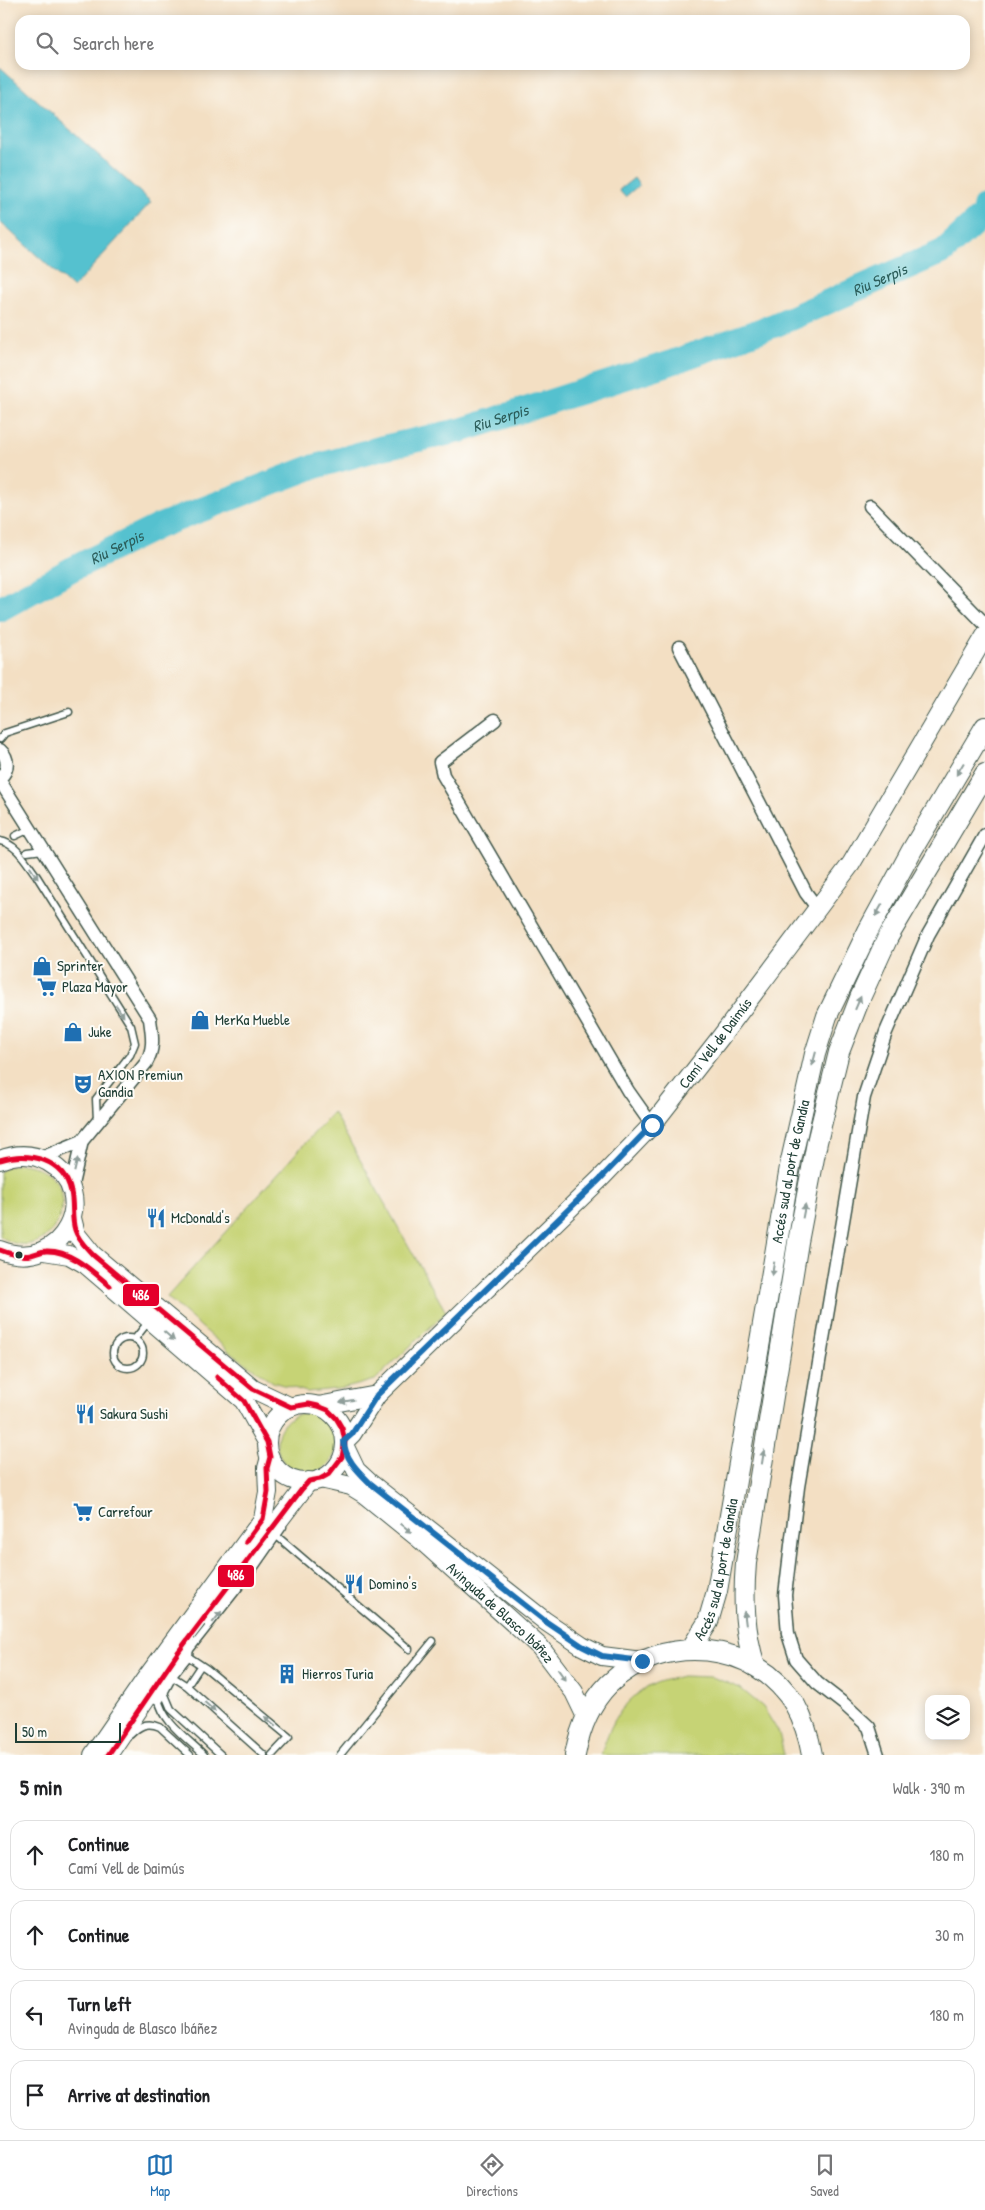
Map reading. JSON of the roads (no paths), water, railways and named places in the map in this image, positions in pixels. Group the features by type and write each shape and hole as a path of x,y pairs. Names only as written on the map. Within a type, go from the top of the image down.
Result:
{"highway":[{"name":"Accés sud al port de Gandia","path":"692,1649 708,1622 717,1591 791,1161 801,1110 818,1044 827,1016 868,931 912,850 985,727"},
{"name":"Accés sud al port de Gandia","path":"755,1666 749,1647 744,1608 746,1563 798,1242 831,1080 848,1026 888,937 985,774"},
{"name":"Accés sud al port de Gandia","path":"575,1755 586,1717 596,1700 609,1684 625,1671 642,1661 666,1652 692,1649 714,1650 728,1654 755,1666 777,1682 794,1704 807,1729 812,1755"}],"main road":[{"name":"Camí Vell de Daimús","path":"344,1444 377,1395 567,1212 652,1125 851,864 985,636"},
{"path":"0,1160 10,1156 25,1154 40,1158 54,1165 64,1175 71,1189 73,1203 72,1218 76,1234 92,1255 253,1389 291,1407"},
{"path":"0,1250 11,1254 28,1255 44,1251 56,1243 66,1232 72,1218"},
{"path":"44,1251 69,1255 85,1264 244,1401 276,1467 285,1475 297,1480 314,1480"},
{"path":"318,1406 377,1395"},
{"path":"93,1755 144,1681 263,1519 268,1492 269,1430 274,1421 282,1412 291,1407 309,1404 328,1410 342,1428 344,1444 337,1466 314,1480 285,1512 187,1647 162,1686 109,1755"},
{"name":"Avinguda de Blasco Ibáñez","path":"344,1444 356,1470 370,1483 545,1621 582,1646 602,1656 642,1661"},
{"name":"Avinguda de Blasco Ibáñez","path":"314,1480 351,1486 364,1494 422,1541 540,1647 574,1692 586,1717"}],"street":[{"path":"870,506 985,624"},
{"path":"679,647 806,893 818,909"},
{"path":"495,720 440,762 443,775 628,1091 652,1125"},
{"path":"0,750 6,758 7,764 0,780 150,1019 153,1045 151,1054 146,1063 82,1141 71,1189"},
{"path":"878,1755 870,1727 817,1683 796,1659 788,1634 785,1595 798,1487 864,1097 886,1032 928,935 985,835"},
{"path":"40,1158 82,1141"},
{"path":"118,1755 134,1731"}],"lane":[{"path":"0,739 5,733 69,712"},
{"path":"15,836 30,829"},
{"path":"0,841 8,842 19,852 36,875 134,1035 135,1043 130,1055 96,1099 98,1122"},
{"path":"27,852 43,850"},
{"path":"134,1340 150,1320"},
{"path":"122,1339 134,1340 142,1349 142,1357 135,1366 123,1366 114,1358 115,1345 122,1339"},
{"path":"272,1755 289,1737 201,1665 187,1647 278,1537 284,1527 285,1512"},
{"path":"278,1537 409,1649"},
{"path":"340,1755 433,1641"},
{"path":"187,1686 201,1665"},
{"path":"162,1686 187,1686 264,1755"},
{"path":"162,1686 160,1708 165,1717 204,1755"},
{"path":"162,1686 172,1709 221,1755"},
{"path":"109,1755 134,1731 147,1723 160,1727 190,1755"}],"water":[{"path":"0,67 151,202 73,288 0,222"},
{"path":"634,178 639,185 625,197 619,190"}],"waterway":[{"name":"Riu Serpis","path":"0,609 72,569 159,526 310,468 381,448 462,430 670,363 775,325 944,251 983,215 985,206"}],"place":[{"name":"Sprinter","path":"42,966"},
{"name":"Plaza Mayor","path":"47,987"},
{"name":"MerKa Mueble","path":"200,1020"},
{"name":"Juke","path":"73,1032"},
{"name":"AXION Premiun Gandia","path":"83,1084"},
{"name":"McDonald's","path":"156,1218"},
{"name":"Sakura Sushi","path":"85,1414"},
{"name":"Carrefour","path":"83,1512"},
{"name":"Domino's","path":"354,1584"},
{"name":"Hierros Turia","path":"287,1674"}]}
